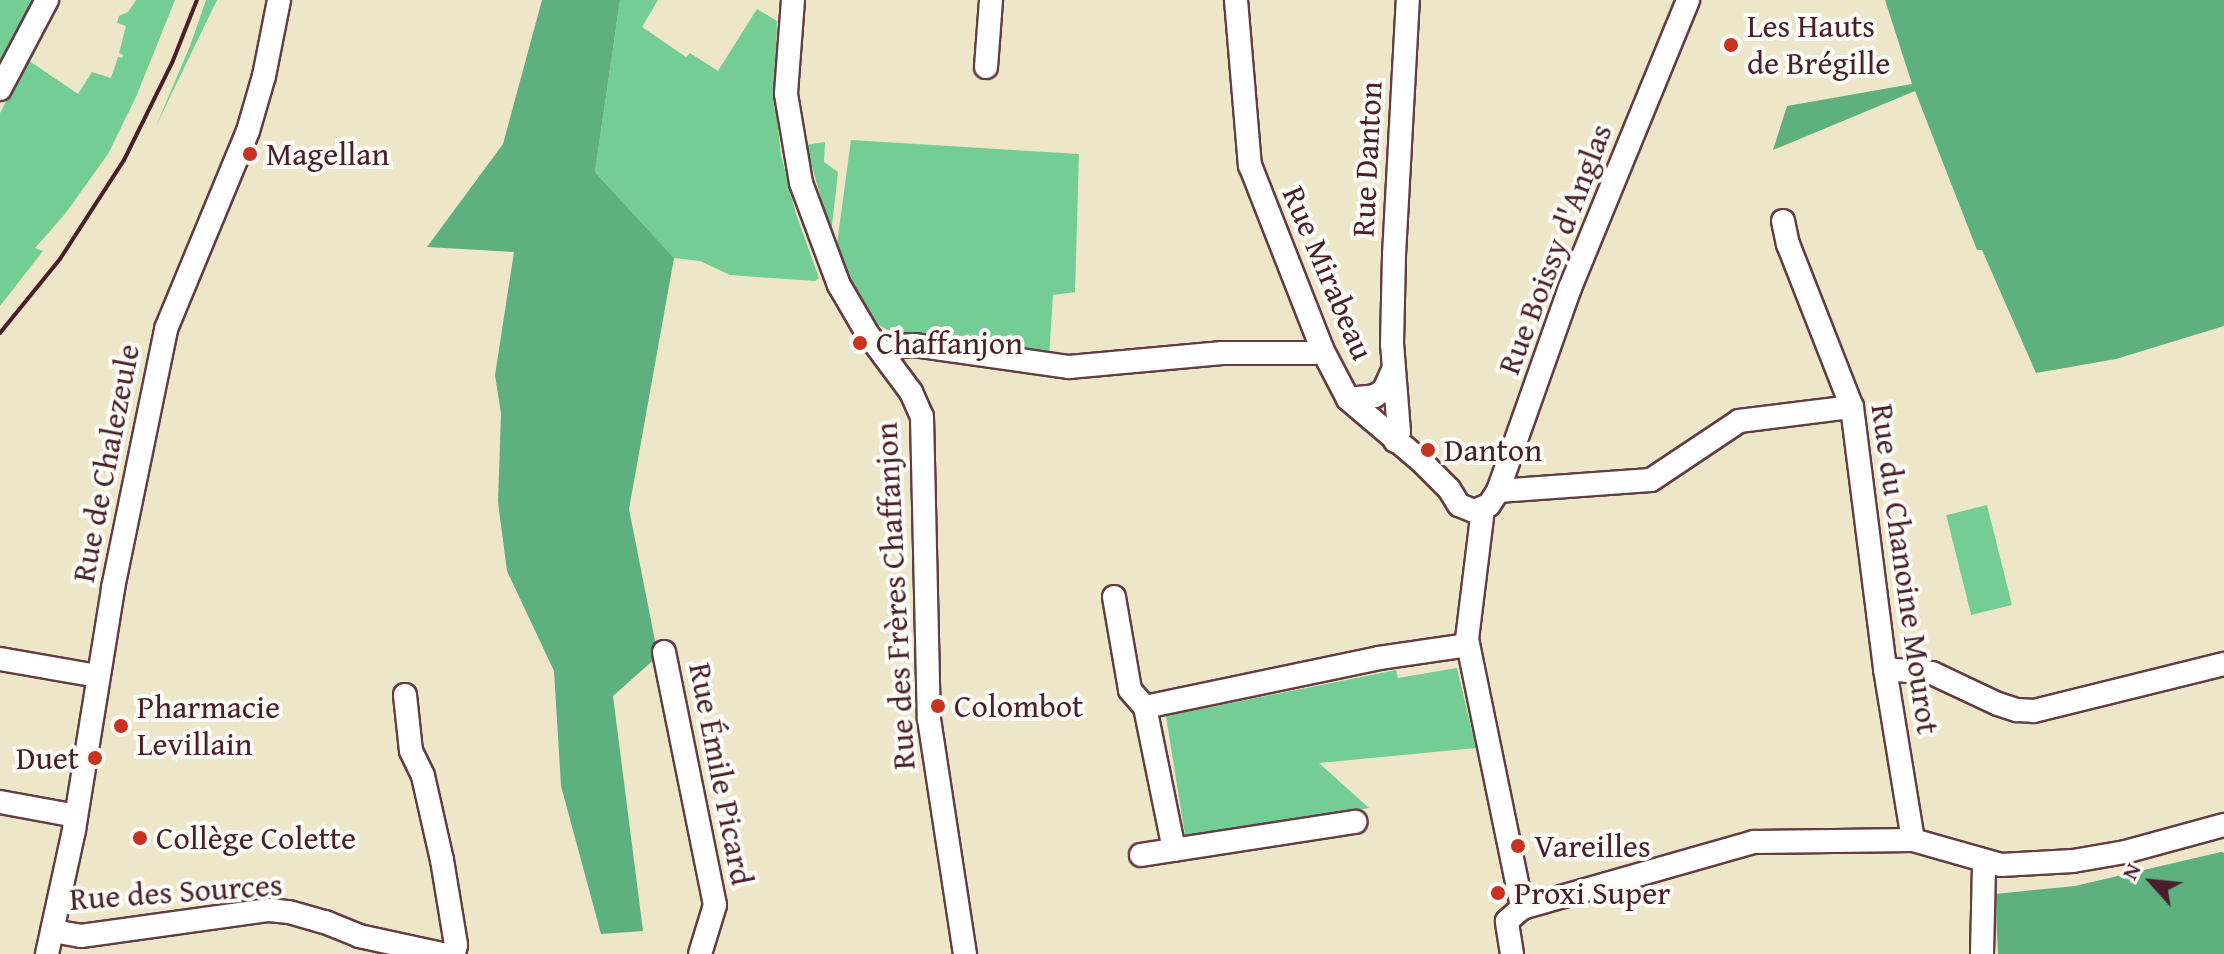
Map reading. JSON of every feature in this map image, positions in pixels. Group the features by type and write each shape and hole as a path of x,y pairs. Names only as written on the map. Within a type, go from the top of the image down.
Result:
{"street":[{"path":"0,89 47,0"},
{"name":"Rue de Chalezeule","path":"47,954 76,816 97,676 166,329 248,131 264,76 279,0"},
{"name":"Rue des Frères Chaffanjon","path":"793,0 786,94 801,183 826,258 867,333 911,392 922,417 931,743 965,954"},
{"path":"986,67 991,0"},
{"name":"Rue Mirabeau","path":"1236,0 1250,165 1322,349 1348,399 1472,508"},
{"name":"Rue Danton","path":"1395,441 1399,432 1393,368 1394,255 1408,0"},
{"name":"Rue Boissy d'Anglas","path":"1472,508 1498,491 1570,288 1688,0"},
{"name":"Rue du Chanoine Mourot","path":"1783,221 1788,244 1852,407 1885,669 1913,840"},
{"path":"885,356 900,346 925,346 1069,367 1222,353 1313,353 1322,349"},
{"path":"1348,399 1375,396 1389,383 1393,368"},
{"path":"1498,491 1651,480 1739,421 1852,407"},
{"path":"1472,508 1468,550 1471,593 1468,645 1522,908"},
{"path":"1114,597 1130,690 1145,707 1174,850"},
{"path":"1145,707 1379,658 1468,645"},
{"name":"Rue Émile Picard","path":"664,652 715,905 700,954"},
{"path":"0,659 97,676"},
{"path":"1885,669 1932,673 1998,704 2034,711 2224,664"},
{"path":"405,695 411,751 423,776 442,860 456,945 454,954"},
{"path":"0,802 76,816"},
{"path":"1141,855 1355,822"},
{"path":"1512,954 1507,921 1522,908 1754,842 1913,840 1961,852 1984,863 2073,861 2156,846 2224,825"},
{"path":"1982,954 1984,863"},
{"name":"Rue des Sources","path":"53,931 81,936 269,910 289,912 359,936 442,954"}],"green space":[{"path":"0,0 37,0 0,68"},
{"path":"136,0 175,0 136,97 108,154 65,214 35,248 43,251 0,306 0,113 28,60 78,94 92,72 111,78 118,57 122,58 123,55 119,53 126,26 117,23 119,16 128,12"},
{"path":"206,0 217,0 156,126 190,46"},
{"path":"542,0 620,0 595,172 674,258 629,509 658,656 613,696 643,931 601,934 561,786 554,671 507,571 498,502 501,414 495,375 514,252 427,247 503,144"},
{"path":"620,0 658,0 642,27 686,57 690,53 718,71 757,9 777,21 775,100 781,155 796,214 819,278 815,281 730,275 700,261 674,258 595,172"},
{"path":"1885,0 2224,0 2224,326 2116,359 2036,373 1982,250 1977,250 1915,91 1773,150 1787,106 1912,84"},
{"path":"851,140 1079,154 1075,292 1053,295 1049,357 891,332 875,323 836,251"},
{"path":"825,142 824,162 838,172 831,234 806,145"},
{"path":"1987,505 2012,605 1971,615 1946,515"},
{"path":"1457,668 1476,748 1319,763 1369,808 1191,839 1185,835 1166,716 1396,670 1398,678"},
{"path":"2224,853 2224,954 1998,954 1995,894 2075,886"}],"railway":[{"path":"0,333 60,259 124,160 172,63 197,0"}],"place":[{"name":"Les Hauts de Brégille","path":"1731,45"},
{"name":"Magellan","path":"250,154"},
{"name":"Chaffanjon","path":"860,343"},
{"name":"Danton","path":"1428,450"},
{"name":"Colombot","path":"938,706"},
{"name":"Pharmacie Levillain","path":"121,726"},
{"name":"Duet","path":"95,758"},
{"name":"Collège Colette","path":"140,838"},
{"name":"Vareilles","path":"1518,846"},
{"name":"Proxi Super","path":"1498,893"}]}
